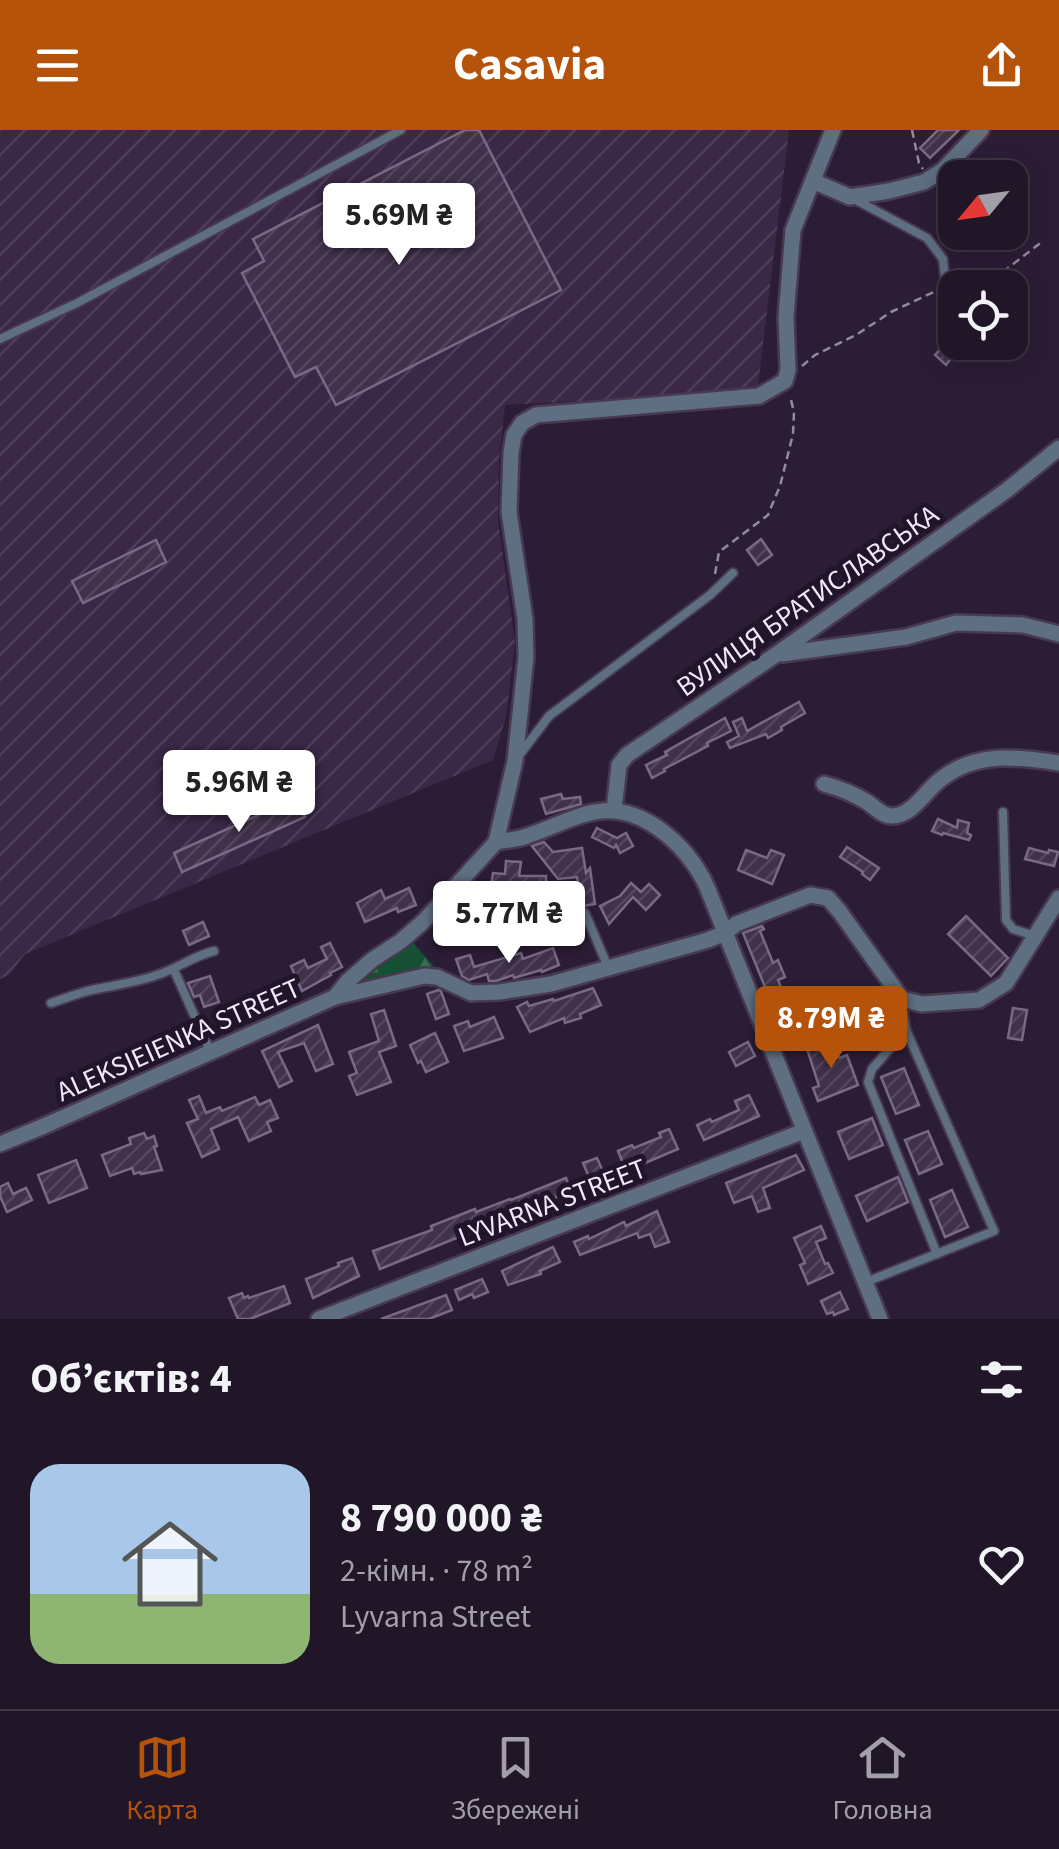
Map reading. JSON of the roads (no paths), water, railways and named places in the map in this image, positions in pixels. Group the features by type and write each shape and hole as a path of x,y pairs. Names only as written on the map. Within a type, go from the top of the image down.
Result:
{"street":[{"path":"833,130 793,230 785,381 759,396 536,415 522,423 514,435 509,512 525,618 526,657 516,761 496,842 524,838 567,819 614,810 643,818 684,852 702,875 880,1319"},
{"path":"813,181 850,196 890,192 943,170 981,130"},
{"name":"ВУЛИЦЯ БРАТИСЛАВСЬКА","path":"614,810 622,760 1007,490 1059,448"},
{"path":"774,656 906,638 956,624 1023,625 1059,634"},
{"path":"824,784 866,801 886,816 897,816 910,809 941,779 971,761 1008,756 1059,762"},
{"name":"ALEKSIEIENKA STREET","path":"0,1144 335,997 372,960 424,921 496,842"},
{"path":"335,997 424,976 437,977 471,992 551,984 725,933 736,924 810,895 828,898 902,999 922,1004 979,1000 1006,983 1059,898"},
{"name":"LYVARNA STREET","path":"319,1319 804,1131"}],"lane":[{"path":"0,338 77,303 401,130"},
{"path":"850,196 927,238 942,259 944,270"},
{"path":"516,761 550,716 733,573"},
{"path":"1004,812 1006,920 1012,929 1036,936"},
{"path":"585,913 608,968"},
{"path":"51,1003 174,970 214,951"},
{"path":"174,970 211,1053"},
{"path":"866,1282 994,1230 906,1030 902,999"},
{"path":"906,1030 872,1068 868,1082 938,1254"}]}
